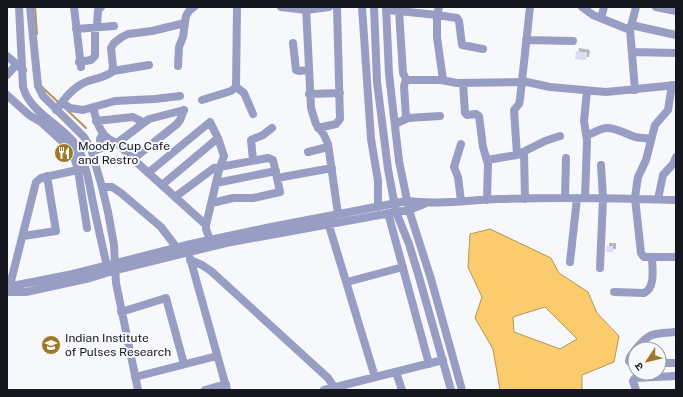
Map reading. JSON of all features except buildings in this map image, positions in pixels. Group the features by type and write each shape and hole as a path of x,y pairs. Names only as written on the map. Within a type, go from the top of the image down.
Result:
{"street":[{"path":"14,7 19,67 23,87 28,99 76,145 81,169 116,283 138,390"},
{"path":"17,104 20,93 19,7"},
{"path":"30,7 38,86 43,96 84,136 92,152 102,187 114,245 112,268"},
{"path":"74,7 80,64 91,60 96,55 96,27 98,10 101,7"},
{"path":"178,66 179,47 184,34 187,13 194,7"},
{"path":"236,87 237,7"},
{"path":"281,7 329,7"},
{"path":"318,128 333,125 338,121 340,114 337,7"},
{"path":"362,7 371,139 378,181 378,207"},
{"path":"374,7 377,82 393,209 403,267 429,364"},
{"path":"525,199 521,153 514,110 520,102 521,81 524,68 530,7"},
{"path":"582,7 590,14 630,27 676,34"},
{"path":"600,18 604,7"},
{"path":"634,90 630,27 636,7"},
{"path":"656,7 676,11"},
{"path":"306,8 309,94 313,117 318,128 324,135 328,147 338,214"},
{"path":"462,390 431,279 407,201 399,161 389,74 386,8 438,11 456,18 459,21 462,45 483,49"},
{"path":"399,9 404,73 406,79 404,86 406,118"},
{"path":"438,11 436,37 443,80"},
{"path":"113,71 111,48 114,43 122,37 128,34 185,23"},
{"path":"76,29 114,26"},
{"path":"526,40 573,41"},
{"path":"293,43 296,70 308,70"},
{"path":"632,52 676,53"},
{"path":"7,56 19,67"},
{"path":"56,110 71,92 90,80 107,75 113,71 149,65"},
{"path":"7,75 19,67"},
{"path":"406,79 443,80 452,83 521,81 550,87 606,92 674,85 668,110 655,125 646,160 638,177 636,198 641,253 644,257 676,256"},
{"path":"462,83 464,111 467,115 476,114 480,116 483,147 487,160 487,200"},
{"path":"202,100 231,91 236,87"},
{"path":"236,87 244,93 253,114"},
{"path":"570,262 581,198 587,146 584,121 587,91"},
{"path":"309,94 340,93"},
{"path":"7,95 29,115 41,122 73,153 81,169 87,228"},
{"path":"62,103 70,108 78,110 115,101 180,96"},
{"path":"93,107 98,128 103,134 116,143 206,224"},
{"path":"116,143 143,122 152,118 184,110 177,124 132,159"},
{"path":"395,124 406,118 440,116"},
{"path":"96,121 133,117 143,122"},
{"path":"148,173 210,122 218,138 224,156 206,224 206,229 210,240"},
{"path":"254,160 251,140 263,135 272,128"},
{"path":"586,135 595,133 602,129 610,128 636,137 651,139"},
{"path":"92,152 100,149 100,139 103,134"},
{"path":"487,160 521,153 545,141 560,136"},
{"path":"162,185 218,138"},
{"path":"461,144 454,167 458,177 461,202"},
{"path":"308,152 328,147"},
{"path":"175,197 212,169 270,157 274,162 280,192 253,198 237,198 212,203"},
{"path":"658,199 663,175 673,164 676,157"},
{"path":"565,198 566,158"},
{"path":"600,268 603,198 601,165"},
{"path":"216,183 276,174 332,168"},
{"path":"81,169 47,176 36,182 23,236 8,288 26,292 90,278 112,268 177,248"},
{"path":"23,236 56,231 47,176"},
{"path":"102,187 112,187 121,193 161,227 177,248 188,253 211,271 328,378 333,389"},
{"path":"188,253 210,240 393,209 407,201 425,204 487,200 565,198 636,198 676,200"},
{"path":"112,268 188,253 327,220 338,214 378,207 410,210 425,204"},
{"path":"393,209 415,264 451,390"},
{"path":"327,220 375,377"},
{"path":"188,253 227,387 205,390"},
{"path":"614,292 647,292 650,289 652,281 652,257"},
{"path":"347,282 403,267"},
{"path":"121,312 166,298 184,364"},
{"path":"643,341 649,336 676,332"},
{"path":"135,377 218,356"},
{"path":"324,390 349,387 375,377 443,360"},
{"path":"396,372 402,390"},
{"path":"636,390 633,381 635,378 676,376"}],"shaded area":[{"path":"490,229 551,258 559,273 588,292 597,313 619,336 614,362 582,375 582,390 500,390 493,349 475,318 482,297 468,267 470,234","holes":["545,307 577,339 560,349 514,332 513,317"]}],"waterway":[{"path":"35,7 37,34"},
{"path":"41,86 58,102"},
{"path":"67,110 86,128"}],"place":[{"name":"Moody Cup Cafe and Restro","path":"64,153"},
{"name":"Indian Institute of Pulses Research","path":"51,345"}]}
